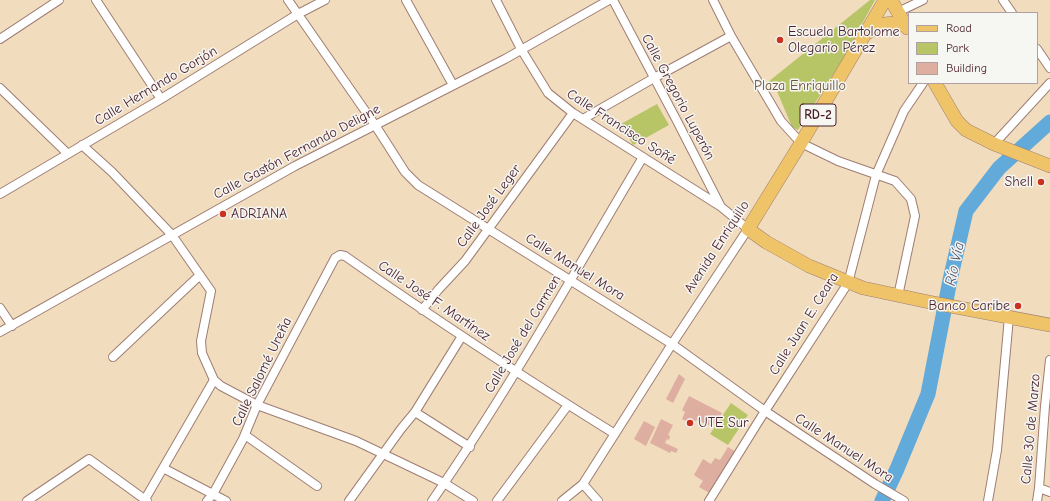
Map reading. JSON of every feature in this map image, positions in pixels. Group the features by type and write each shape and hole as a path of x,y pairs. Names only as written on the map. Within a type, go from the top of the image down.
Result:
{"main road":[{"name":"Avenida Enriquillo","path":"748,229 801,143 885,0"},
{"path":"891,0 908,29"},
{"path":"866,33 883,24 893,22 908,29"},
{"path":"936,84 958,121 966,130 1050,166"},
{"path":"748,229 766,242 809,266 863,288 1050,325"}],"street":[{"path":"0,39 59,0"},
{"path":"96,0 161,99"},
{"name":"Calle Manuel Mora","path":"288,0 375,125 405,172 418,185 672,344 765,411 894,497 904,501"},
{"name":"Calle Hernando Gorjón","path":"0,194 161,99 298,14 325,0"},
{"path":"406,0 453,85"},
{"name":"Calle Francisco Soñé","path":"496,0 521,49 548,93 573,113 720,206 748,229"},
{"name":"Calle Gastón Fernando Deligne","path":"0,332 295,166 453,85 609,0"},
{"name":"Calle Gregorio Luperón","path":"613,0 720,206"},
{"path":"713,0 731,36 781,120 801,143 838,161 895,181 912,199 915,216 898,296"},
{"path":"898,12 923,0"},
{"path":"1004,0 1011,12"},
{"path":"583,119 731,36"},
{"path":"1038,50 1050,68"},
{"path":"998,145 1050,83"},
{"name":"Calle Juan E. Ceara","path":"709,501 848,283 876,175 904,111 921,84"},
{"path":"0,88 68,154"},
{"name":"Calle José Leger","path":"422,310 465,261 573,113"},
{"path":"82,145 112,172 172,235 211,291 201,341 202,354 214,380 221,386 257,404 356,441 444,483 473,501"},
{"name":"Calle José del Carmen","path":"432,501 470,446 516,372 643,157"},
{"name":"Avenida Enriquillo","path":"562,501 583,484 672,344 748,229"},
{"name":"Calle José F. Martínez","path":"340,255 345,256 422,310 516,372 615,434"},
{"name":"Calle Salomé Ureña","path":"207,501 213,494 245,435 257,404 336,258 340,255"},
{"path":"113,358 200,275"},
{"path":"0,308 12,326"},
{"path":"988,501 997,450 1009,317"},
{"path":"349,501 401,428 415,412 462,336"},
{"name":"Calle 30 de Marzo","path":"1037,501 1040,488 1048,407 1050,360"},
{"path":"27,501 89,459 145,500 214,380"},
{"path":"497,501 568,405"},
{"path":"415,412 470,446"},
{"path":"245,435 317,486"},
{"path":"163,468 226,501"},
{"path":"583,484 598,501"},
{"path":"1040,488 1050,492"}],"green space":[{"name":"Plaza Enriquillo","path":"870,0 875,0 843,59 798,130 792,127 774,84 768,82"},
{"path":"657,104 669,125 633,145 621,124"},
{"path":"731,403 748,415 728,445 710,434"}],"building":[{"path":"679,374 685,379 673,403 666,399"},
{"path":"689,396 722,413 718,421 715,420 712,427 697,420 690,423 682,419 685,412 682,410"},
{"path":"661,419 673,425 668,435 670,436 669,440 667,439 665,443 678,449 676,453 671,451 670,453 650,443"},
{"path":"644,421 655,427 646,446 634,439"},
{"path":"728,447 736,452 713,495 699,487 703,481 694,475 703,459 711,464 715,458 720,460"}],"waterway":[{"name":"Río Vía","path":"882,501 928,394 950,280 966,211 999,168 1050,122"}],"place":[{"name":"Escuela Bartolome Olegario Pérez","path":"780,40"},
{"name":"Shell","path":"1041,182"},
{"name":"ADRIANA","path":"223,214"},
{"name":"Banco Caribe","path":"1018,306"},
{"name":"UTE Sur","path":"690,423"}]}
